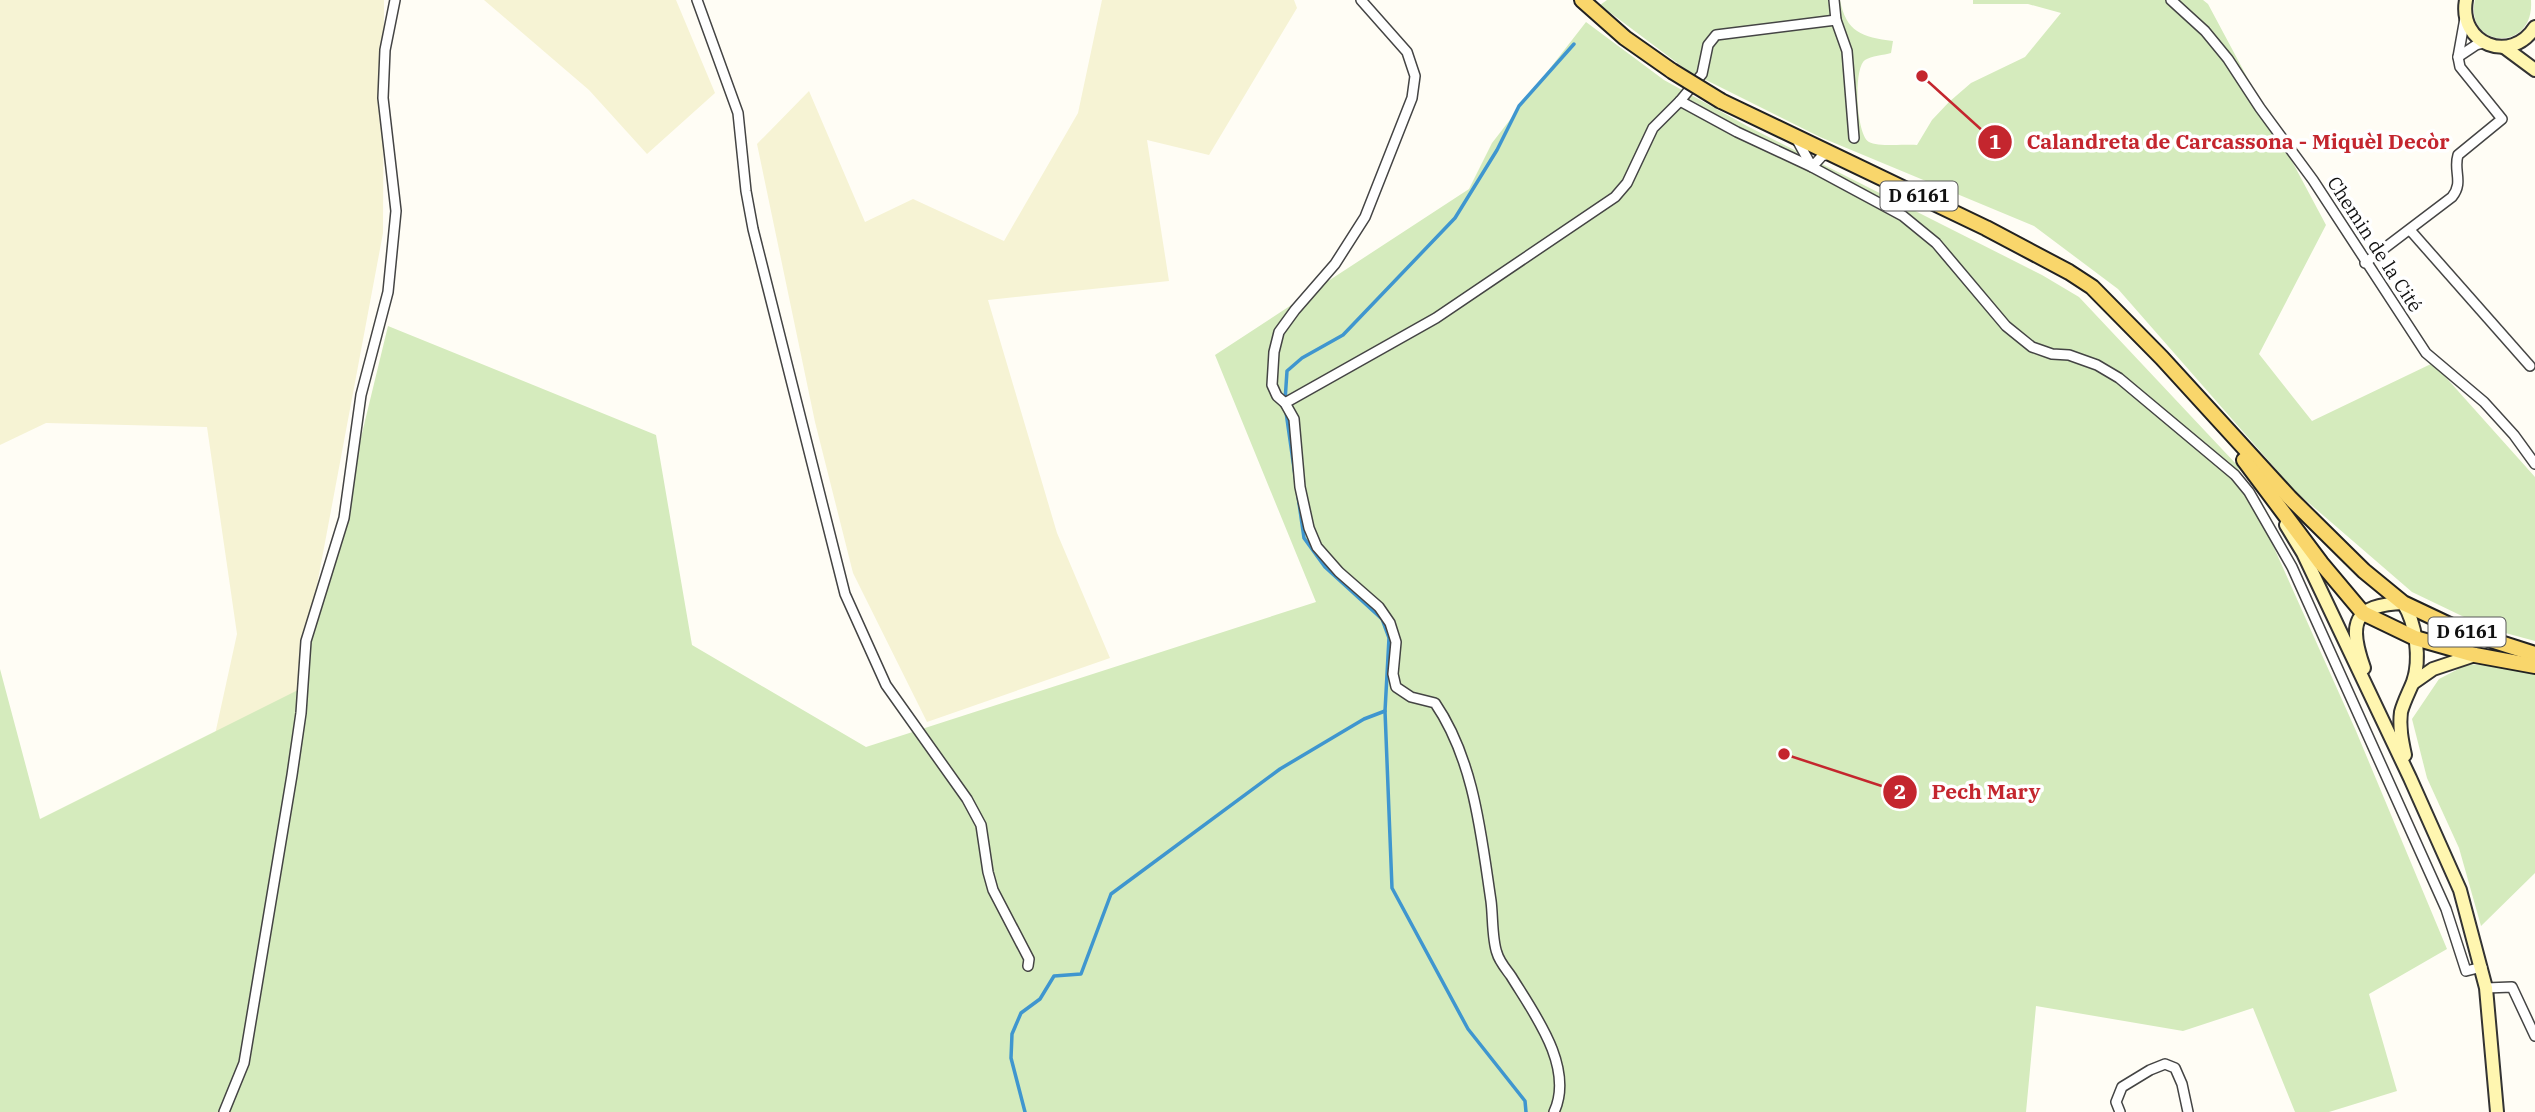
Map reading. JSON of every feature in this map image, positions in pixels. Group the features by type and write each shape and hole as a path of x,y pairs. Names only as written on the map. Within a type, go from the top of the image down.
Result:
{"main road":[{"name":"D 6161","path":"1582,0 1625,38 1721,101 1986,228 2092,287 2364,572 2403,603 2460,630 2535,654"},
{"name":"D 6161","path":"2201,403 2321,563 2363,613 2415,638 2475,655 2535,666"}],"street":[{"path":"224,1112 244,1063 292,775 301,713 306,641 344,518 362,395 388,292 396,211 383,98 385,50 395,0"},
{"path":"697,0 738,113 753,229 845,594 886,685 967,799 981,825 993,890 1029,959 1028,966"},
{"path":"1361,0 1407,52 1415,76 1412,98 1366,217 1335,264 1279,332 1274,352 1272,384 1294,419 1300,487 1309,528 1318,547 1339,572 1379,607 1391,623 1396,642 1393,674 1396,687 1411,697 1435,703 1444,716 1471,783 1494,918 1496,953 1547,1034 1559,1083 1555,1112"},
{"path":"1834,0 1836,20 1847,51 1854,138"},
{"name":"Chemin de la Cité","path":"2171,0 2205,32 2228,59 2427,353 2484,402 2514,435 2535,464"},
{"path":"2365,263 2452,197 2459,184 2456,162 2458,156 2502,119 2460,67 2458,57 2466,0"},
{"path":"2465,18 2472,33 2484,43"},
{"path":"1285,402 1436,318 1615,197 1627,183 1653,128 1702,74 1708,45 1716,35 1836,20"},
{"path":"2504,47 2526,39 2535,27"},
{"path":"2458,57 2484,43 2504,47 2535,70"},
{"path":"1680,101 1903,216 1936,243 2006,326 2032,347 2052,354 2069,355 2097,365 2119,378 2235,475 2249,492 2292,567 2440,897 2466,971 2482,967"},
{"path":"1795,136 1812,167"},
{"path":"1812,167 1822,156 1832,154"},
{"path":"2410,230 2530,366"},
{"path":"2254,474 2303,553 2460,890 2486,988 2497,1112"},
{"path":"2368,692 2368,681 2356,637 2357,624 2363,613 2380,604 2403,603 2410,613 2415,638 2416,669 2413,683 2405,698 2400,733 2410,778"},
{"path":"2413,683 2433,669 2475,655"},
{"path":"2486,988 2512,987 2535,1036"},
{"path":"2120,1112 2116,1102 2122,1087 2165,1064 2175,1068 2182,1084 2188,1112"}],"shaded area":[{"path":"0,0 384,0 383,233 273,820 200,803 237,634 207,427 46,423 0,445"},
{"path":"484,0 676,0 715,93 647,154 589,90"},
{"path":"1102,0 1294,0 1297,8 1209,155 1147,140 1169,281 988,300 1057,533 1110,658 927,722 853,573 815,422 757,144 809,91 865,222 913,199 1004,241 1078,113"}],"green space":[{"path":"1607,0 1840,0 1846,19 1857,31 1893,41 1891,53 1865,60 1861,66 1858,101 1865,137 1869,142 1878,144 1917,145 1932,120 1949,102 1971,83 2025,57 2061,13 2028,4 1973,4 1973,0 2203,0 2208,4 2326,225 2259,354 2312,421 2433,363 2535,477 2535,641 2487,628 2412,592 2295,491 2118,289 2034,226 1820,137 1688,71 1600,5"},
{"path":"2475,0 2531,0 2529,17 2522,29 2512,36 2489,36 2480,28 2474,16"},
{"path":"1586,22 1664,80 1747,126 2042,275 2079,297 2237,465 2356,731 2447,949 2369,994 2397,1091 2329,1112 2295,1112 2253,1008 2183,1031 2036,1006 2026,1112 0,1112 0,669 40,819 300,689 388,326 656,435 692,645 866,747 1316,602 1215,355 1469,189 1492,143"},
{"path":"2468,664 2504,667 2535,674 2535,873 2481,926 2459,848 2427,778 2412,719 2439,679"}],"waterway":[{"path":"1285,401 1287,371 1302,358 1343,335 1455,218 1497,150 1519,106 1574,44"},
{"path":"1286,412 1304,538 1325,567 1382,619 1389,638 1385,711 1392,888 1468,1029 1525,1101 1526,1112"},
{"path":"1025,1112 1011,1058 1012,1034 1021,1013 1040,999 1054,976 1081,974 1111,894 1280,769 1364,719 1385,711"}],"place":[{"name":"Calandreta de Carcassona - Miquèl Decòr","path":"1922,76"},
{"name":"Pech Mary","path":"1784,754"}]}
